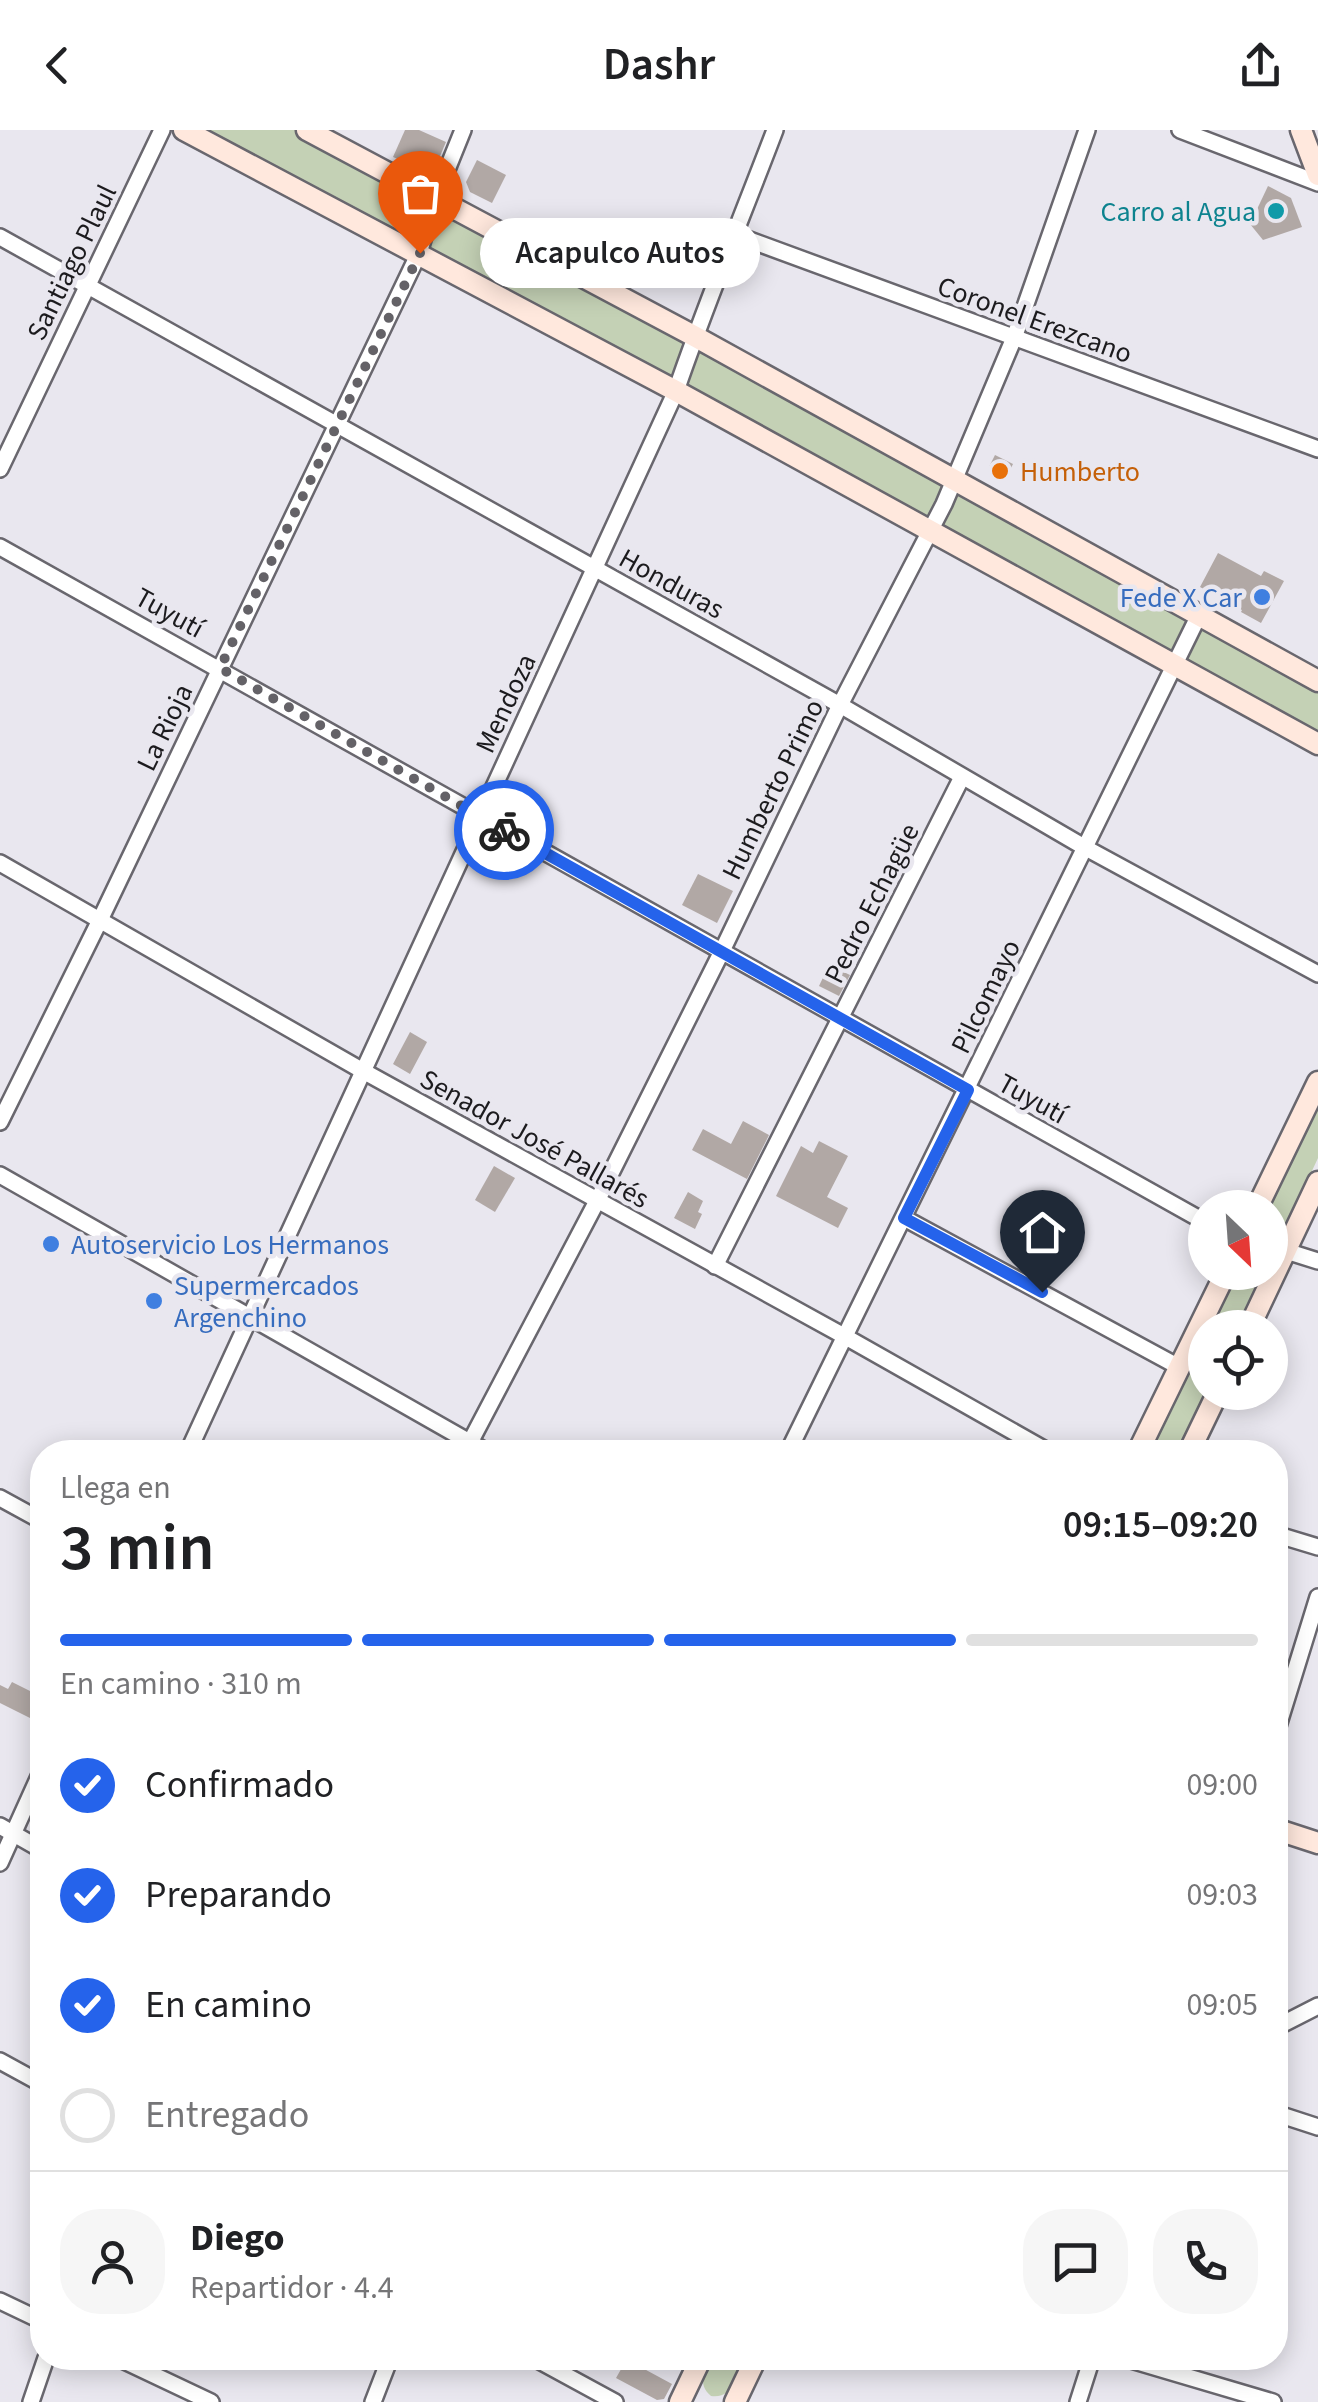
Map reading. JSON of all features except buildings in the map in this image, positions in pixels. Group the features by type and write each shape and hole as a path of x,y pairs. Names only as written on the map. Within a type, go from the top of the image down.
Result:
{"main road":[{"path":"184,130 676,390 1318,744"},
{"path":"306,130 694,336 1318,681"},
{"path":"1301,130 1318,179"},
{"path":"1267,1190 1318,1082"},
{"path":"1288,1232 1318,1182"},
{"path":"1144,1440 1217,1290"},
{"path":"1195,1440 1209,1410"},
{"path":"1288,1834 1318,1842"},
{"path":"680,2402 695,2370"},
{"path":"735,2402 750,2370"}],"street":[{"name":"Santiago Plaul","path":"0,470 162,130"},
{"name":"La Rioja","path":"0,1122 420,253 462,130"},
{"name":"Mendoza","path":"194,1440 676,390 775,130"},
{"name":"Humberto Primo","path":"471,1440 597,1201 955,479 1014,338 1087,130"},
{"path":"1180,130 1318,179"},
{"name":"Coronel Erezcano","path":"736,235 1318,449"},
{"name":"Honduras","path":"0,237 840,705 1084,847 1318,974"},
{"name":"Tuyutí","path":"0,547 1188,1213"},
{"name":"Pilcomayo","path":"794,1440 1199,615"},
{"name":"Pedro Echagüe","path":"715,1266 962,777"},
{"name":"Senador José Pallarés","path":"0,863 363,1072 1028,1440"},
{"path":"0,1174 454,1440"},
{"path":"904,1218 1179,1367"},
{"path":"1288,1251 1318,1260"},
{"path":"0,1498 30,1514"},
{"path":"1288,1538 1318,1548"},
{"path":"1288,1694 1318,1597"},
{"path":"0,1863 7,1830 30,1791"},
{"path":"7,1830 30,1843"},
{"path":"1288,2021 1318,2006"},
{"path":"0,2060 30,2077"},
{"path":"1288,2118 1318,2127"},
{"path":"0,2301 30,2316"},
{"path":"31,2402 42,2370"},
{"path":"143,2370 210,2402"},
{"path":"374,2402 386,2370"},
{"path":"556,2370 614,2402"},
{"path":"1078,2402 1088,2370"},
{"path":"1165,2370 1273,2402"}],"green space":[{"path":"184,130 307,130 1318,681 1318,744"},
{"path":"1318,1105 1318,1158 1288,1222 1288,1190 1278,1190"},
{"path":"1229,1290 1254,1290 1244,1310 1219,1310"},
{"path":"1188,1374 1188,1410 1198,1410 1183,1440 1156,1440"},
{"path":"741,2370 730,2390 719,2396 706,2391 705,2373"}],"way so far":[{"path":"420,253 220,668 504,830"}],"place":[{"name":"Carro al Agua","path":"1276,211"},
{"name":"Acapulco Autos","path":"420,253"},
{"name":"Humberto","path":"1000,471"},
{"name":"Fede X Car","path":"1262,597"},
{"name":"Autoservicio Los Hermanos","path":"51,1244"},
{"name":"Supermercados Argenchino","path":"154,1301"}],"route":[{"path":"504,830 968,1090 904,1218 1042,1292"}]}
